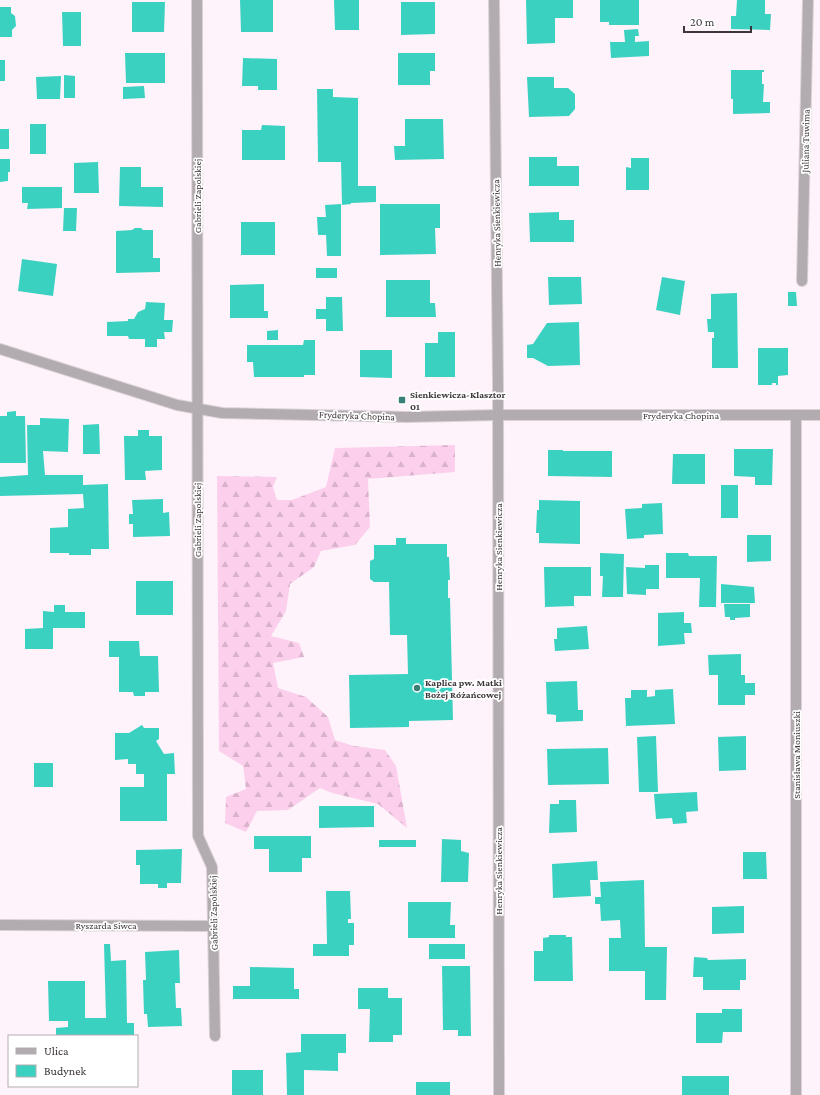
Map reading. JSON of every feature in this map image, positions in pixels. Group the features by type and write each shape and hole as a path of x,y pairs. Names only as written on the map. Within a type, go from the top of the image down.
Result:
{"street":[{"name":"Gabrieli Zapolskiej","path":"197,0 196,409 198,836 212,868 215,1036"},
{"name":"Henryka Sienkiewicza","path":"494,0 498,415 499,1095"},
{"name":"Juliana Tuwima","path":"802,281 808,0"},
{"name":"Fryderyka Chopina","path":"0,349 177,406 222,412 407,417 498,415 820,415"},
{"name":"Stanisława Moniuszki","path":"796,415 796,1095"},
{"name":"Ryszarda Siwca","path":"0,925 213,926"}],"green space":[{"path":"455,445 455,472 368,479 370,527 355,545 321,551 314,567 290,584 286,611 271,636 299,643 304,657 273,663 278,688 306,697 328,717 335,740 354,746 385,750 396,766 407,828 378,804 332,793 320,788 288,810 257,811 246,832 225,823 226,797 246,789 243,766 219,751 217,476 277,477 273,487 277,500 292,500 326,487 335,448"}],"building":[{"path":"240,0 273,0 273,32 241,32"},
{"path":"334,0 359,0 359,30 335,30"},
{"path":"526,0 573,0 573,18 555,18 555,43 527,44"},
{"path":"600,0 639,0 639,25 609,25 609,22 600,22"},
{"path":"737,0 765,0 765,14 771,14 770,30 731,29 731,16 736,16"},
{"path":"132,2 165,2 164,32 132,32"},
{"path":"401,2 435,2 435,34 401,35"},
{"path":"0,7 11,7 11,13 15,16 16,26 12,30 12,37 0,37"},
{"path":"62,12 81,12 81,46 63,46"},
{"path":"638,29 639,36 635,36 635,42 649,41 649,56 611,58 610,42 625,42 624,30"},
{"path":"125,53 165,53 165,83 126,83"},
{"path":"398,53 435,53 435,71 430,71 430,85 398,85"},
{"path":"243,58 277,59 277,90 258,90 258,86 242,86"},
{"path":"0,60 5,60 5,81 0,81"},
{"path":"731,70 764,70 764,72 762,72 762,84 764,84 763,102 770,102 770,113 733,114 733,99 731,99"},
{"path":"64,75 75,76 75,98 64,98"},
{"path":"61,76 60,99 37,99 36,77"},
{"path":"527,77 554,77 554,88 568,88 575,94 575,109 569,116 529,117"},
{"path":"144,86 145,98 123,99 123,87"},
{"path":"317,89 333,89 333,97 358,98 358,186 376,186 376,202 351,203 342,205 341,162 318,162"},
{"path":"405,119 443,119 444,159 395,160 394,146 405,146"},
{"path":"30,124 46,124 46,154 30,154"},
{"path":"262,125 285,126 285,160 242,160 242,130 261,130"},
{"path":"0,129 9,129 9,149 0,149"},
{"path":"529,157 557,157 557,166 579,166 579,186 529,186"},
{"path":"631,158 649,158 649,190 626,190 626,167 631,168"},
{"path":"0,159 10,159 8,181 0,182"},
{"path":"98,162 99,193 74,193 74,163"},
{"path":"120,167 141,167 141,187 163,187 163,207 119,206"},
{"path":"22,187 62,187 62,208 27,209 28,203 22,203"},
{"path":"341,204 341,256 327,256 326,235 318,235 317,217 326,217 325,205"},
{"path":"380,204 440,204 440,228 435,228 436,254 380,255"},
{"path":"64,208 77,208 76,231 63,231"},
{"path":"559,212 559,220 574,220 574,242 530,242 529,213"},
{"path":"241,222 275,222 275,255 241,255"},
{"path":"135,228 153,230 153,258 160,258 160,272 116,273 116,231 132,230"},
{"path":"22,259 57,264 53,296 18,291"},
{"path":"316,268 337,268 337,278 316,278"},
{"path":"548,277 581,277 582,304 549,305"},
{"path":"662,277 685,281 680,315 656,310"},
{"path":"386,280 430,280 430,303 435,303 436,317 386,317"},
{"path":"264,284 264,311 268,311 268,318 230,318 230,285"},
{"path":"788,292 796,292 797,306 788,306"},
{"path":"737,293 738,368 712,368 712,338 714,338 714,332 708,332 707,319 711,319 711,294"},
{"path":"326,297 342,297 343,331 326,331 326,319 316,319 316,309 326,309"},
{"path":"146,302 165,303 164,320 173,320 172,332 164,332 165,339 157,339 157,347 145,347 145,339 129,339 128,336 107,336 107,322 128,321 128,319 134,319 138,312 145,309"},
{"path":"579,322 580,365 548,366 533,358 527,358 527,345 533,344 547,323"},
{"path":"278,330 278,340 267,340 267,331"},
{"path":"438,332 455,332 455,377 425,377 425,343 438,343"},
{"path":"304,340 315,340 315,375 304,375 304,377 254,377 253,362 247,362 247,345 303,345"},
{"path":"758,348 788,348 788,375 778,376 778,385 776,385 776,383 772,383 772,385 758,385"},
{"path":"360,350 392,350 392,378 360,377"},
{"path":"16,411 16,416 25,416 26,463 0,463 0,416 7,416 7,412"},
{"path":"40,418 69,419 68,452 43,451 45,475 83,475 83,485 108,484 109,549 91,549 91,555 50,553 50,528 68,527 68,509 84,508 83,494 0,496 0,477 28,475 27,425 40,425"},
{"path":"99,424 100,454 83,454 83,425"},
{"path":"138,430 149,430 149,436 162,436 162,470 145,471 146,480 125,480 124,436 138,436"},
{"path":"734,449 773,449 772,485 755,485 755,477 734,476"},
{"path":"548,450 612,451 612,477 548,476"},
{"path":"673,454 705,454 705,484 672,484"},
{"path":"721,485 738,485 738,518 721,518"},
{"path":"163,499 163,513 169,512 170,536 133,537 133,524 129,524 129,514 133,514 132,500"},
{"path":"539,500 580,501 580,544 539,543 539,533 536,533"},
{"path":"662,503 663,534 644,535 644,538 627,539 625,509 642,508 642,504"},
{"path":"747,535 771,535 771,561 747,562"},
{"path":"396,538 406,538 406,544 447,544 450,580 448,580 448,598 450,598 453,720 409,721 409,727 350,728 349,675 408,674 407,635 390,635 389,582 374,582 370,579 370,561 374,559 374,545 396,545"},
{"path":"600,553 624,554 623,597 602,597 603,576 600,576"},
{"path":"666,553 688,553 689,556 717,556 716,607 699,607 700,578 666,578"},
{"path":"645,565 659,565 659,589 646,589 646,595 627,594 626,567 645,568"},
{"path":"544,567 591,567 591,596 574,596 574,606 545,607"},
{"path":"136,581 173,581 173,615 136,615"},
{"path":"721,584 754,587 755,603 721,603"},
{"path":"724,604 750,604 750,617 735,618 735,620 730,620 730,617 725,617"},
{"path":"54,605 65,605 65,612 85,612 85,628 53,628 53,649 25,649 25,629 43,628 43,611 54,612"},
{"path":"684,612 684,623 691,623 692,633 684,633 685,644 658,646 658,613"},
{"path":"587,626 589,649 555,651 554,639 557,639 557,628"},
{"path":"109,641 139,641 140,656 158,656 159,692 145,692 145,696 134,696 133,692 119,692 119,657 109,657"},
{"path":"741,654 741,675 745,675 745,683 755,683 755,695 745,695 745,705 718,705 718,675 709,675 708,655"},
{"path":"577,681 578,710 583,710 583,721 556,722 556,715 547,714 546,682"},
{"path":"673,689 675,724 626,726 625,698 631,698 631,690 647,690 647,697 655,696 655,690"},
{"path":"142,725 144,728 159,728 159,739 156,741 164,754 174,753 175,774 167,774 167,821 120,821 120,787 144,787 144,774 136,774 136,764 128,764 128,759 115,760 115,733 129,733"},
{"path":"656,736 658,792 639,792 637,737"},
{"path":"746,736 746,770 719,771 718,737"},
{"path":"608,748 609,784 548,785 547,749"},
{"path":"34,763 53,763 53,787 34,787"},
{"path":"697,792 698,811 686,812 687,823 673,824 672,818 656,819 654,794"},
{"path":"559,800 576,800 577,832 549,833 550,804 559,804"},
{"path":"319,806 374,806 374,827 319,828"},
{"path":"254,836 311,836 311,858 302,858 302,872 269,872 269,849 254,849"},
{"path":"442,839 461,840 461,851 469,853 468,882 441,882"},
{"path":"379,840 416,840 416,847 379,847"},
{"path":"182,849 181,883 167,883 167,888 158,888 158,884 140,884 140,865 136,865 136,850"},
{"path":"743,852 766,852 767,879 743,879"},
{"path":"597,861 598,880 590,880 591,896 553,898 552,864"},
{"path":"644,880 645,947 667,947 666,1000 645,1000 645,971 609,971 609,938 621,938 620,920 601,921 600,904 595,904 595,897 601,897 600,882"},
{"path":"326,891 350,891 351,919 348,919 348,923 354,923 354,945 349,945 349,956 313,956 313,944 327,944"},
{"path":"408,902 451,902 450,925 455,925 455,938 408,938"},
{"path":"744,906 744,933 712,934 712,907"},
{"path":"549,935 566,935 566,937 572,937 573,981 534,981 534,951 543,951 543,938 549,937"},
{"path":"104,944 110,944 111,961 126,960 127,1023 134,1023 134,1035 56,1035 56,1028 68,1027 68,1021 49,1021 48,981 85,981 85,1018 106,1018"},
{"path":"429,944 465,944 465,959 429,959"},
{"path":"179,950 180,983 175,983 176,1008 181,1008 182,1026 148,1027 147,1014 144,1014 143,980 146,980 145,952"},
{"path":"694,957 707,958 708,960 746,959 746,980 740,980 740,990 703,990 703,977 693,977"},
{"path":"442,966 470,966 471,1036 458,1036 458,1030 443,1030"},
{"path":"250,967 294,968 294,989 299,989 299,999 233,999 233,986 250,986"},
{"path":"358,988 388,988 388,998 402,998 402,1035 393,1035 393,1042 369,1042 370,1009 358,1009"},
{"path":"722,1009 742,1009 742,1032 723,1032 722,1043 696,1043 696,1013 722,1013"},
{"path":"301,1034 346,1034 346,1053 338,1053 338,1071 304,1070 304,1095 287,1095 286,1053 301,1052"},
{"path":"232,1070 263,1070 263,1095 232,1095"},
{"path":"682,1076 729,1076 729,1095 682,1095"},
{"path":"416,1082 450,1082 450,1095 416,1095"}],"place":[{"name":"Sienkiewicza-Klasztor 01","path":"402,400"},
{"name":"Kaplica pw. Matki Bożej Różańcowej","path":"417,688"}]}
